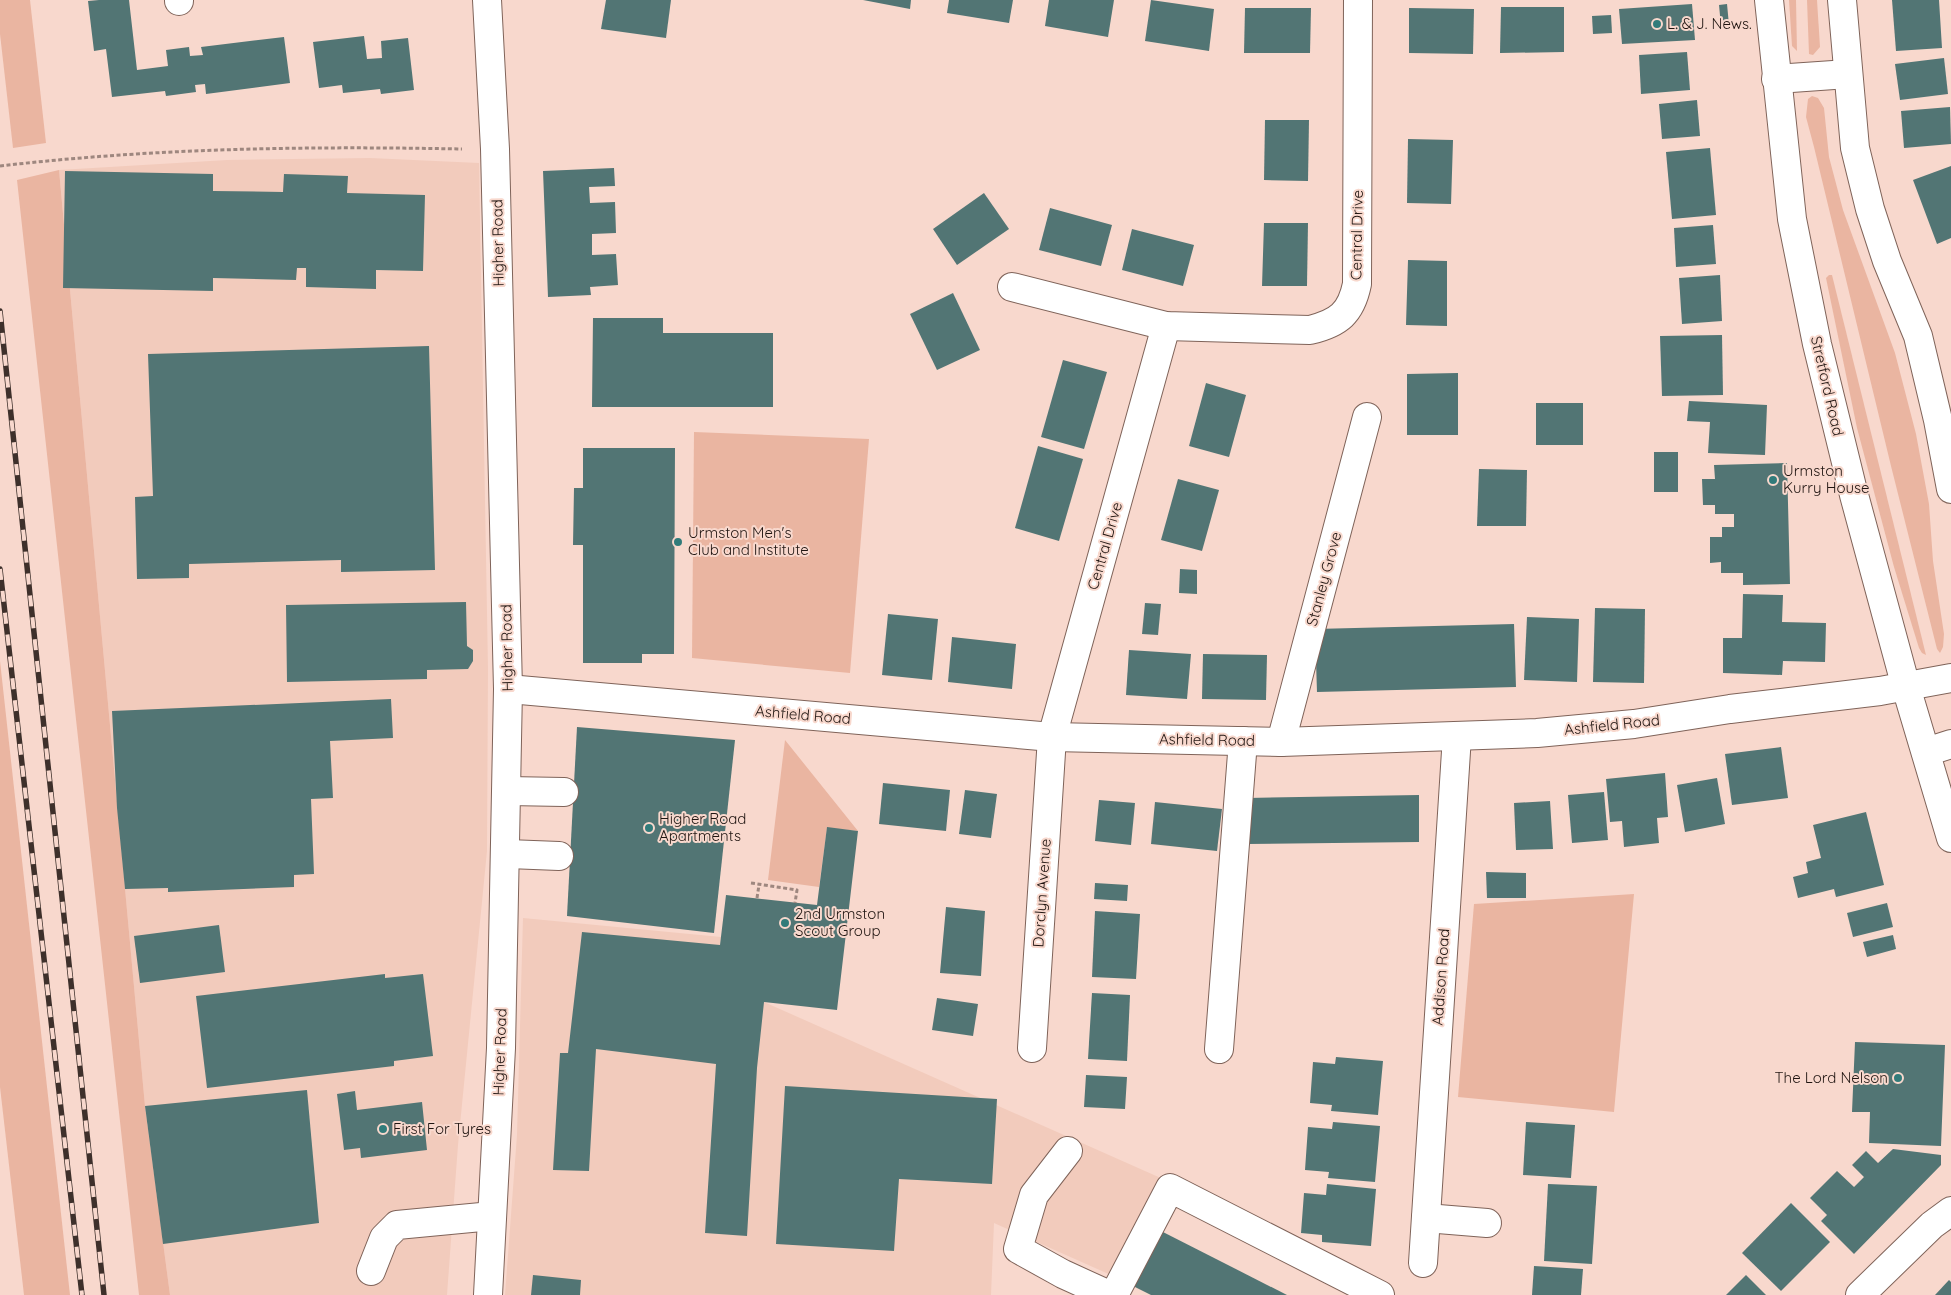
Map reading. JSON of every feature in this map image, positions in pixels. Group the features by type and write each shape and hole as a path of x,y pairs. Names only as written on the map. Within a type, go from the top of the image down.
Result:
{"street":[{"name":"Higher Road","path":"487,0 496,150 508,689 501,1048 488,1295"},
{"name":"Central Drive","path":"1012,287 1166,326 1310,330 1328,326 1343,315 1354,301 1358,284 1358,0"},
{"name":"Stretford Road","path":"1769,0 1792,219 1817,344 1854,495 1906,687 1938,748 1951,838"},
{"path":"1842,0 1856,148 1870,209 1887,261 1918,336 1944,417 1951,489"},
{"path":"1776,79 1848,74"},
{"name":"Central Drive","path":"1052,737 1166,326"},
{"name":"Stanley Grove","path":"1281,742 1368,417"},
{"path":"1906,687 1951,678"},
{"name":"Ashfield Road","path":"508,689 1052,737 1281,742 1537,733 1634,724 1730,709 1906,687"},
{"name":"Addison Road","path":"1423,1263 1457,736"},
{"name":"Dorclyn Avenue","path":"1032,1048 1052,737"},
{"path":"1219,1049 1243,741"},
{"path":"507,791 564,792"},
{"path":"506,854 559,856"},
{"path":"1068,1150 1034,1195 1018,1249 1058,1285 1109,1295"},
{"path":"1114,1295 1170,1188 1380,1295"},
{"path":"1860,1295 1932,1225 1951,1212"},
{"path":"371,1270 384,1238 397,1225 453,1218 492,1216"},
{"path":"1426,1218 1487,1223"}],"path":[{"path":"0,166 108,155 255,148 374,147 496,150"},
{"path":"751,884 797,890 795,903"},
{"path":"757,898 759,885"}],"shaded area":[{"path":"0,0 30,0 46,143 13,148 0,34"},
{"path":"1789,0 1796,0 1797,51 1792,46"},
{"path":"1807,0 1817,0 1820,47 1813,55 1809,54"},
{"path":"1812,96 1818,98 1824,108 1829,157 1843,210 1895,353 1916,434 1929,504 1933,561 1944,634 1943,647 1940,653 1937,649 1891,466 1806,117 1808,99"},
{"path":"370,158 479,163 488,669 487,851 458,1145 447,1295 170,1295 145,1106 59,170 227,160"},
{"path":"59,170 145,1106 170,1295 139,1295 17,180"},
{"path":"1832,275 1926,655 1919,648 1894,567 1857,428 1826,278"},
{"path":"694,432 869,439 850,673 692,658"},
{"path":"0,661 70,1295 24,1295 0,1087"},
{"path":"785,740 858,831 827,828 819,887 768,880"},
{"path":"1634,894 1614,1112 1458,1097 1474,904"},
{"path":"523,918 721,937 713,995 764,1002 1163,1179 1113,1276 994,1223 991,1295 505,1295 517,1135"}],"building":[{"path":"129,0 137,70 168,66 166,50 189,47 190,56 203,55 201,47 284,37 290,83 206,94 205,84 195,85 196,92 166,96 165,91 112,97 106,49 94,51 88,1"},
{"path":"606,0 671,0 666,38 601,29"},
{"path":"863,0 911,0 910,9"},
{"path":"949,0 1013,0 1009,23 947,13"},
{"path":"1049,0 1114,0 1108,37 1045,26"},
{"path":"1151,0 1214,9 1209,51 1145,41"},
{"path":"1892,0 1939,0 1942,48 1896,51"},
{"name":"L. & J. News.","path":"1692,4 1695,40 1622,44 1619,9"},
{"path":"1727,4 1729,25 1721,26 1719,5"},
{"path":"1501,7 1564,7 1564,52 1500,53"},
{"path":"1245,8 1311,8 1310,53 1244,53"},
{"path":"1409,8 1474,9 1473,54 1409,53"},
{"path":"1611,15 1612,33 1593,34 1592,16"},
{"path":"364,36 367,59 382,58 381,41 408,38 414,90 381,94 380,89 343,93 342,85 319,88 313,42"},
{"path":"1687,52 1690,90 1641,94 1639,55"},
{"path":"1944,58 1948,94 1900,100 1895,64"},
{"path":"1697,100 1700,136 1662,139 1659,104"},
{"path":"1950,107 1951,144 1904,148 1901,111"},
{"path":"1265,120 1309,120 1308,181 1264,180"},
{"path":"1408,139 1453,140 1451,204 1407,203"},
{"path":"1710,148 1716,215 1672,219 1666,152"},
{"path":"1951,166 1951,238 1937,244 1913,180"},
{"path":"614,168 615,186 589,187 590,203 615,202 616,233 592,234 592,255 616,254 618,285 590,287 591,295 548,297 543,171"},
{"path":"65,171 213,174 213,191 283,192 284,174 348,176 347,193 425,195 423,271 376,270 376,289 306,287 306,268 297,268 296,280 213,278 213,291 63,288"},
{"path":"984,193 1009,229 957,265 933,229"},
{"path":"1050,208 1112,225 1101,266 1039,250"},
{"path":"1264,223 1308,223 1307,286 1262,286"},
{"path":"1713,225 1716,264 1676,267 1674,228"},
{"path":"1132,229 1194,245 1183,286 1122,270"},
{"path":"1408,260 1447,261 1447,326 1406,325"},
{"path":"1720,275 1722,321 1682,324 1679,278"},
{"path":"953,293 980,350 937,370 910,314"},
{"path":"593,318 663,318 663,333 773,333 773,407 592,407"},
{"path":"1722,335 1723,395 1662,396 1660,336"},
{"path":"429,346 435,570 341,572 341,560 189,564 189,578 137,579 135,497 153,496 148,354"},
{"path":"1063,360 1107,372 1084,449 1041,437"},
{"path":"1458,373 1458,435 1407,435 1407,374"},
{"path":"1206,383 1246,395 1229,457 1189,446"},
{"path":"1689,401 1767,405 1765,455 1708,453 1710,422 1687,421"},
{"path":"1536,403 1583,403 1583,445 1536,445"},
{"path":"1038,446 1083,459 1059,541 1015,528"},
{"path":"583,448 675,448 674,654 642,654 642,663 583,663 583,545 573,545 574,488 583,488"},
{"path":"1654,452 1678,452 1678,492 1654,492"},
{"path":"1787,463 1790,584 1743,585 1743,573 1721,573 1721,562 1710,563 1710,537 1722,537 1722,527 1734,527 1734,514 1715,514 1715,505 1703,505 1702,479 1715,479 1714,465"},
{"path":"1479,469 1527,470 1526,526 1477,526"},
{"path":"1178,479 1219,490 1202,551 1161,540"},
{"path":"1180,569 1197,570 1197,594 1179,593"},
{"path":"1743,594 1783,595 1782,622 1826,623 1825,662 1783,661 1782,675 1723,673 1723,638 1742,638"},
{"path":"466,602 467,646 473,650 473,661 468,669 427,670 427,679 287,682 286,605"},
{"path":"1145,603 1161,604 1158,635 1142,634"},
{"path":"1595,608 1645,609 1644,683 1593,682"},
{"path":"888,614 938,619 932,680 882,675"},
{"path":"1527,617 1579,619 1577,682 1524,680"},
{"path":"1514,624 1516,687 1317,692 1315,629"},
{"path":"952,637 1016,644 1012,689 948,682"},
{"path":"1129,650 1191,654 1187,699 1126,695"},
{"path":"1203,654 1267,655 1266,700 1202,699"},
{"path":"391,699 393,738 330,741 333,798 311,799 314,874 294,875 294,887 168,892 168,888 125,889 117,808 112,711"},
{"name":"Higher Road Apartments","path":"577,727 735,740 714,933 567,916"},
{"path":"1781,747 1788,798 1732,805 1725,754"},
{"path":"1665,773 1668,817 1657,818 1659,843 1624,847 1622,821 1610,822 1606,779"},
{"path":"1717,778 1725,824 1685,832 1677,785"},
{"path":"883,783 950,790 946,831 879,824"},
{"path":"965,790 997,794 991,838 959,834"},
{"path":"1604,792 1608,840 1572,843 1568,795"},
{"path":"1419,795 1419,842 1247,844 1247,798"},
{"path":"1099,800 1135,803 1131,845 1095,841"},
{"path":"1550,801 1553,849 1516,850 1514,803"},
{"path":"1155,802 1222,809 1217,851 1151,844"},
{"path":"1866,812 1884,885 1836,897 1834,889 1798,898 1793,877 1808,873 1806,862 1821,858 1813,825"},
{"path":"827,827 858,831 837,1010 764,1002 757,1068 747,1236 705,1233 716,1064 596,1049 589,1171 553,1170 560,1053 568,1053 582,932 720,945 726,895 817,905"},
{"path":"1486,872 1526,873 1526,898 1487,898"},
{"path":"1095,883 1128,885 1127,901 1094,899"},
{"path":"1887,903 1893,927 1853,937 1847,913"},
{"path":"946,907 985,911 981,976 940,973"},
{"path":"1095,911 1140,914 1136,979 1092,977"},
{"path":"219,925 225,972 140,983 134,936"},
{"path":"1893,935 1896,949 1867,957 1863,942"},
{"path":"385,974 385,978 423,974 433,1056 394,1061 394,1066 207,1088 196,996"},
{"path":"1092,993 1130,995 1127,1061 1088,1059"},
{"path":"937,998 978,1004 973,1036 932,1030"},
{"name":"The Lord Nelson","path":"1855,1042 1945,1045 1941,1146 1869,1143 1870,1112 1852,1112"},
{"path":"1336,1057 1383,1061 1378,1115 1331,1111 1332,1105 1310,1103 1313,1062 1335,1064"},
{"path":"1086,1075 1127,1077 1125,1109 1084,1107"},
{"path":"785,1086 997,1099 992,1184 899,1179 894,1251 776,1244"},
{"path":"307,1090 319,1223 163,1244 145,1106"},
{"name":"First For Tyres","path":"355,1091 357,1110 422,1102 427,1150 361,1158 360,1148 344,1150 337,1094"},
{"path":"1333,1122 1380,1126 1375,1182 1328,1178 1329,1172 1305,1170 1308,1127 1332,1129"},
{"path":"1526,1122 1575,1125 1571,1178 1523,1175"},
{"path":"1893,1149 1941,1155 1941,1165 1854,1254 1821,1221 1827,1215 1810,1198 1837,1171 1854,1187 1864,1177 1852,1165 1866,1151 1878,1163"},
{"path":"1327,1184 1376,1189 1371,1246 1322,1242 1322,1235 1301,1233 1304,1193 1326,1195"},
{"path":"1548,1184 1597,1186 1592,1264 1544,1261"},
{"path":"1791,1203 1830,1242 1781,1291 1742,1253"},
{"path":"1159,1230 1287,1295 1151,1295 1131,1285"},
{"path":"1534,1266 1583,1269 1581,1295 1532,1295"},
{"path":"533,1275 581,1280 580,1295 531,1295"},
{"path":"1746,1275 1766,1295 1726,1295"},
{"path":"1949,1280 1951,1282 1951,1295 1935,1295"}],"railway":[{"path":"0,311 104,1295"},
{"path":"0,569 82,1295"}],"place":[{"name":"L. & J. News.","path":"1657,24"},
{"name":"Urmston Kurry House","path":"1773,480"},
{"name":"Urmston Men's Club and Institute","path":"678,542"},
{"name":"Higher Road Apartments","path":"649,828"},
{"name":"2nd Urmston Scout Group","path":"785,923"},
{"name":"The Lord Nelson","path":"1898,1078"},
{"name":"First For Tyres","path":"383,1129"}]}
